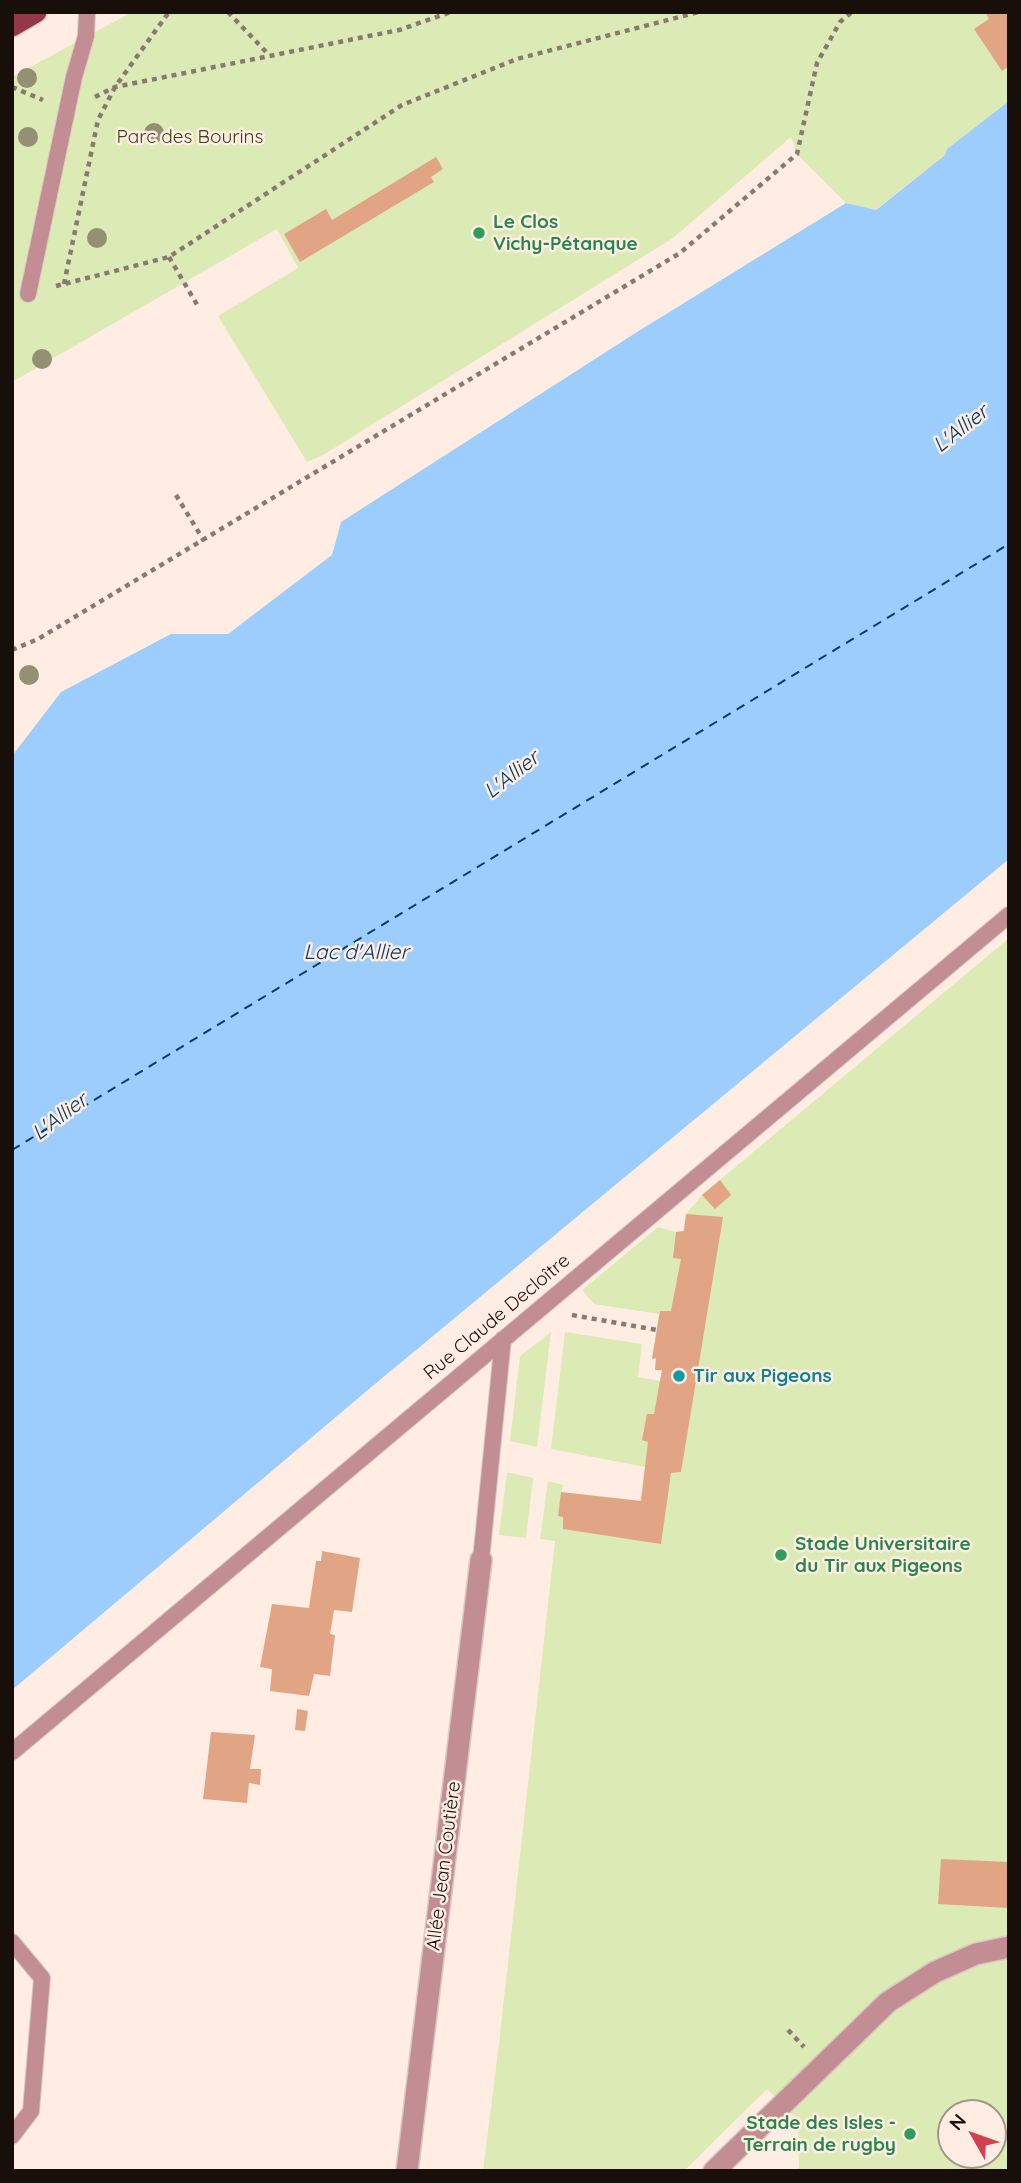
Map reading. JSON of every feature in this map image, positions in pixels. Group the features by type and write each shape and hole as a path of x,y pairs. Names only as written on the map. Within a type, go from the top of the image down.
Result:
{"main road":[{"path":"12,26 36,12"}],"street":[{"name":"Allée Jean Coutière","path":"407,2171 481,1560"},
{"path":"714,2171 888,2002 935,1972 976,1954 1009,1947"}],"lane":[{"path":"28,294 86,36 87,12"},
{"name":"Rue Claude Decloître","path":"12,1752 1009,915"},
{"path":"481,1560 503,1339"},
{"path":"12,1942 42,1978 31,2111 12,2136"}],"path":[{"path":"64,284 98,120 115,88 169,12"},
{"path":"228,12 270,56"},
{"path":"12,86 67,111 115,88 399,30 451,12"},
{"path":"28,294 169,257 402,105 517,59 699,12"},
{"path":"12,650 38,639 204,541 680,253 797,154 817,63 840,22 852,12"},
{"path":"169,257 199,308"},
{"path":"176,495 204,541"},
{"path":"536,1310 657,1330"},
{"path":"788,2030 807,2049"}],"green space":[{"name":"Parc des Bourins","path":"132,12 1009,12 1009,101 875,210 846,203 797,154 791,137 673,238 323,455 307,462 218,316 298,268 277,229 12,382 12,77"},
{"name":"Stade Universitaire du Tir aux Pigeons","path":"1009,938 1009,2171 799,2171 798,2120 767,2089 684,2171 483,2171 555,1541 540,1539 548,1481 563,1485 561,1492 640,1501 645,1467 551,1449 565,1332 642,1344 638,1377 660,1381 662,1371 655,1370 656,1359 652,1359 659,1314 594,1304 582,1290 658,1227 683,1231 686,1214 702,1195"},
{"path":"551,1332 537,1447 510,1441 520,1356"},
{"path":"507,1472 533,1478 526,1538 499,1535"}],"water":[{"name":"Lac d'Allier","path":"1009,101 1009,859 375,1384 12,1690 12,756 61,692 171,634 228,634 332,555 341,522 637,332 846,203 876,210 945,155 947,149"}],"building":[{"path":"985,12 1009,12 1009,66 1002,71 974,29 989,19"},
{"path":"436,157 443,169 431,177 434,182 300,262 284,234 326,209 332,220"},
{"path":"720,1180 731,1195 715,1209 702,1195"},
{"name":"Tir aux Pigeons","path":"686,1214 723,1217 681,1472 671,1473 661,1544 563,1529 563,1517 558,1516 561,1492 641,1501 648,1442 642,1440 647,1414 654,1414 662,1370 655,1370 656,1358 652,1359 660,1311 671,1311 681,1259 673,1258 676,1232 684,1231"},
{"path":"322,1551 360,1558 352,1612 334,1610 330,1634 335,1635 330,1676 314,1674 309,1696 270,1691 272,1669 260,1667 272,1604 309,1608 316,1561 321,1561"},
{"path":"297,1709 308,1711 305,1731 295,1730"},
{"path":"211,1732 255,1735 250,1769 261,1769 260,1785 249,1783 247,1803 203,1799"},
{"path":"941,1859 1009,1862 1009,1908 938,1904"}],"ferry route":[{"path":"12,1150 1009,544"}],"place":[{"name":"Le Clos Vichy-Pétanque","path":"479,233"},
{"name":"Tir aux Pigeons","path":"679,1376"},
{"name":"Stade Universitaire du Tir aux Pigeons","path":"781,1555"},
{"name":"Stade des Isles - Terrain de rugby","path":"910,2134"}],"water label":[{"name":"L'Allier","path":"961,429"},
{"name":"L'Allier","path":"512,775"},
{"name":"L'Allier","path":"60,1117"}]}
